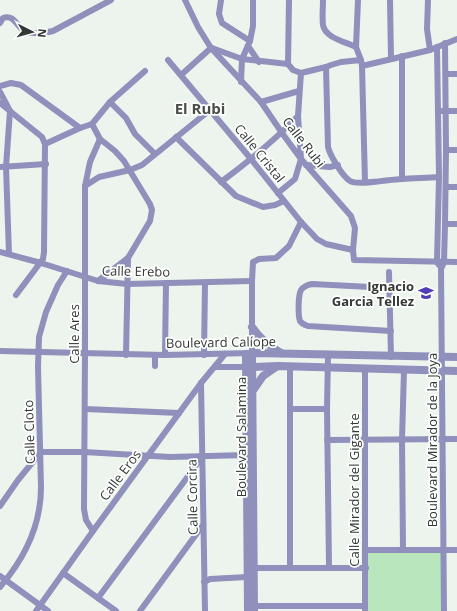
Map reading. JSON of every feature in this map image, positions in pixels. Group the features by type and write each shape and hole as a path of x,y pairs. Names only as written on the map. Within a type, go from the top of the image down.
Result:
{"street":[{"path":"0,23 3,18 7,16 13,18 21,29 26,32 35,34 47,33 54,31 111,0"},
{"name":"Calle Rubi","path":"185,0 198,27 211,48 260,102 301,159 351,216 355,228 353,250 354,260 441,262"},
{"path":"221,0 219,14 222,23 249,43 259,62"},
{"path":"241,82 242,59 249,43 253,26 253,0"},
{"path":"289,0 288,64 293,70 301,72 326,68 341,62 362,63 391,59 430,50 457,39"},
{"path":"324,0 323,26 325,31 329,35 356,47"},
{"path":"358,0 356,47 362,63 365,182"},
{"path":"390,0 391,59"},
{"path":"428,0 427,29 430,50"},
{"path":"441,262 445,224 446,187 446,43"},
{"path":"437,47 441,262"},
{"path":"181,75 211,48 242,59 288,64"},
{"path":"402,56 402,179"},
{"name":"Calle Cristal","path":"168,60 251,159 301,222 322,242 353,250"},
{"path":"326,68 328,147 330,153 350,181 356,183 402,179 439,178"},
{"path":"45,144 92,124 110,102 145,71"},
{"path":"278,193 295,179 298,174 301,159 298,116 301,72"},
{"path":"446,74 457,74"},
{"path":"0,86 11,82 21,85 80,128"},
{"path":"260,102 300,91"},
{"path":"0,92 10,111 3,167 9,254"},
{"path":"110,102 126,118 136,134 155,154"},
{"path":"0,103 42,137 45,144 44,252 41,263 16,295"},
{"path":"85,186 99,177 130,170 142,165 210,110"},
{"path":"439,111 457,111"},
{"path":"221,182 282,133 298,116"},
{"path":"92,124 100,139 115,151 130,170 152,210 150,221 128,258 98,282"},
{"path":"176,137 236,196 263,207 275,205 284,201"},
{"name":"Calle Ares","path":"93,531 86,520 84,509 85,186 90,162 100,139"},
{"path":"446,150 457,150"},
{"path":"3,167 46,164"},
{"path":"306,165 330,167 338,165"},
{"path":"298,174 311,170"},
{"path":"446,187 457,187"},
{"name":"Boulevard Salamina","path":"252,609 254,568 253,390 249,353 252,327 253,262 259,259 276,258 289,246 301,222"},
{"path":"445,224 457,224"},
{"name":"Calle Erebo","path":"0,252 41,263 98,282 127,284 252,281"},
{"path":"126,354 128,258"},
{"path":"441,262 457,262"},
{"name":"Boulevard Mirador de la Joya","path":"441,262 444,611"},
{"name":"Calle Cloto","path":"0,587 24,553 38,522 41,504 38,352 41,325 58,285 67,271"},
{"path":"389,272 391,357"},
{"path":"204,355 205,282"},
{"path":"165,355 166,283"},
{"path":"390,288 312,284 306,285 300,294 299,317 303,325 308,326 391,331"},
{"path":"252,327 264,341 281,354"},
{"name":"Boulevard Calíope","path":"0,351 155,355 249,353 391,357 457,357"},
{"name":"Calle Eros","path":"36,611 201,383 225,354"},
{"path":"155,355 155,366"},
{"path":"328,355 327,440 329,567"},
{"path":"253,390 263,376 278,366"},
{"path":"290,366 290,567"},
{"name":"Boulevard Calíope","path":"250,367 290,366 457,371"},
{"path":"215,367 250,367"},
{"name":"Boulevard Salamina","path":"250,367 247,455 247,577 252,609"},
{"name":"Calle Mirador del Gigante","path":"365,369 365,608"},
{"path":"403,550 402,440 404,370"},
{"name":"Calle Corcira","path":"201,383 205,611"},
{"path":"85,409 179,413"},
{"path":"290,409 327,409"},
{"path":"327,440 457,439"},
{"path":"0,506 18,480 41,452 84,452 148,456 247,455"},
{"path":"98,598 202,456"},
{"path":"140,611 203,525"},
{"path":"366,550 457,550"},
{"path":"254,568 366,568"},
{"path":"63,573 116,611"},
{"path":"0,576 48,611"},
{"path":"204,582 210,579 247,577"},
{"path":"252,609 365,608"}],"green space":[{"path":"364,551 444,551 445,611 365,611"}],"place":[{"name":"Ignacio Garcia Tellez","path":"426,293"}],"district":[{"name":"El Rubi","path":"200,109"}]}
